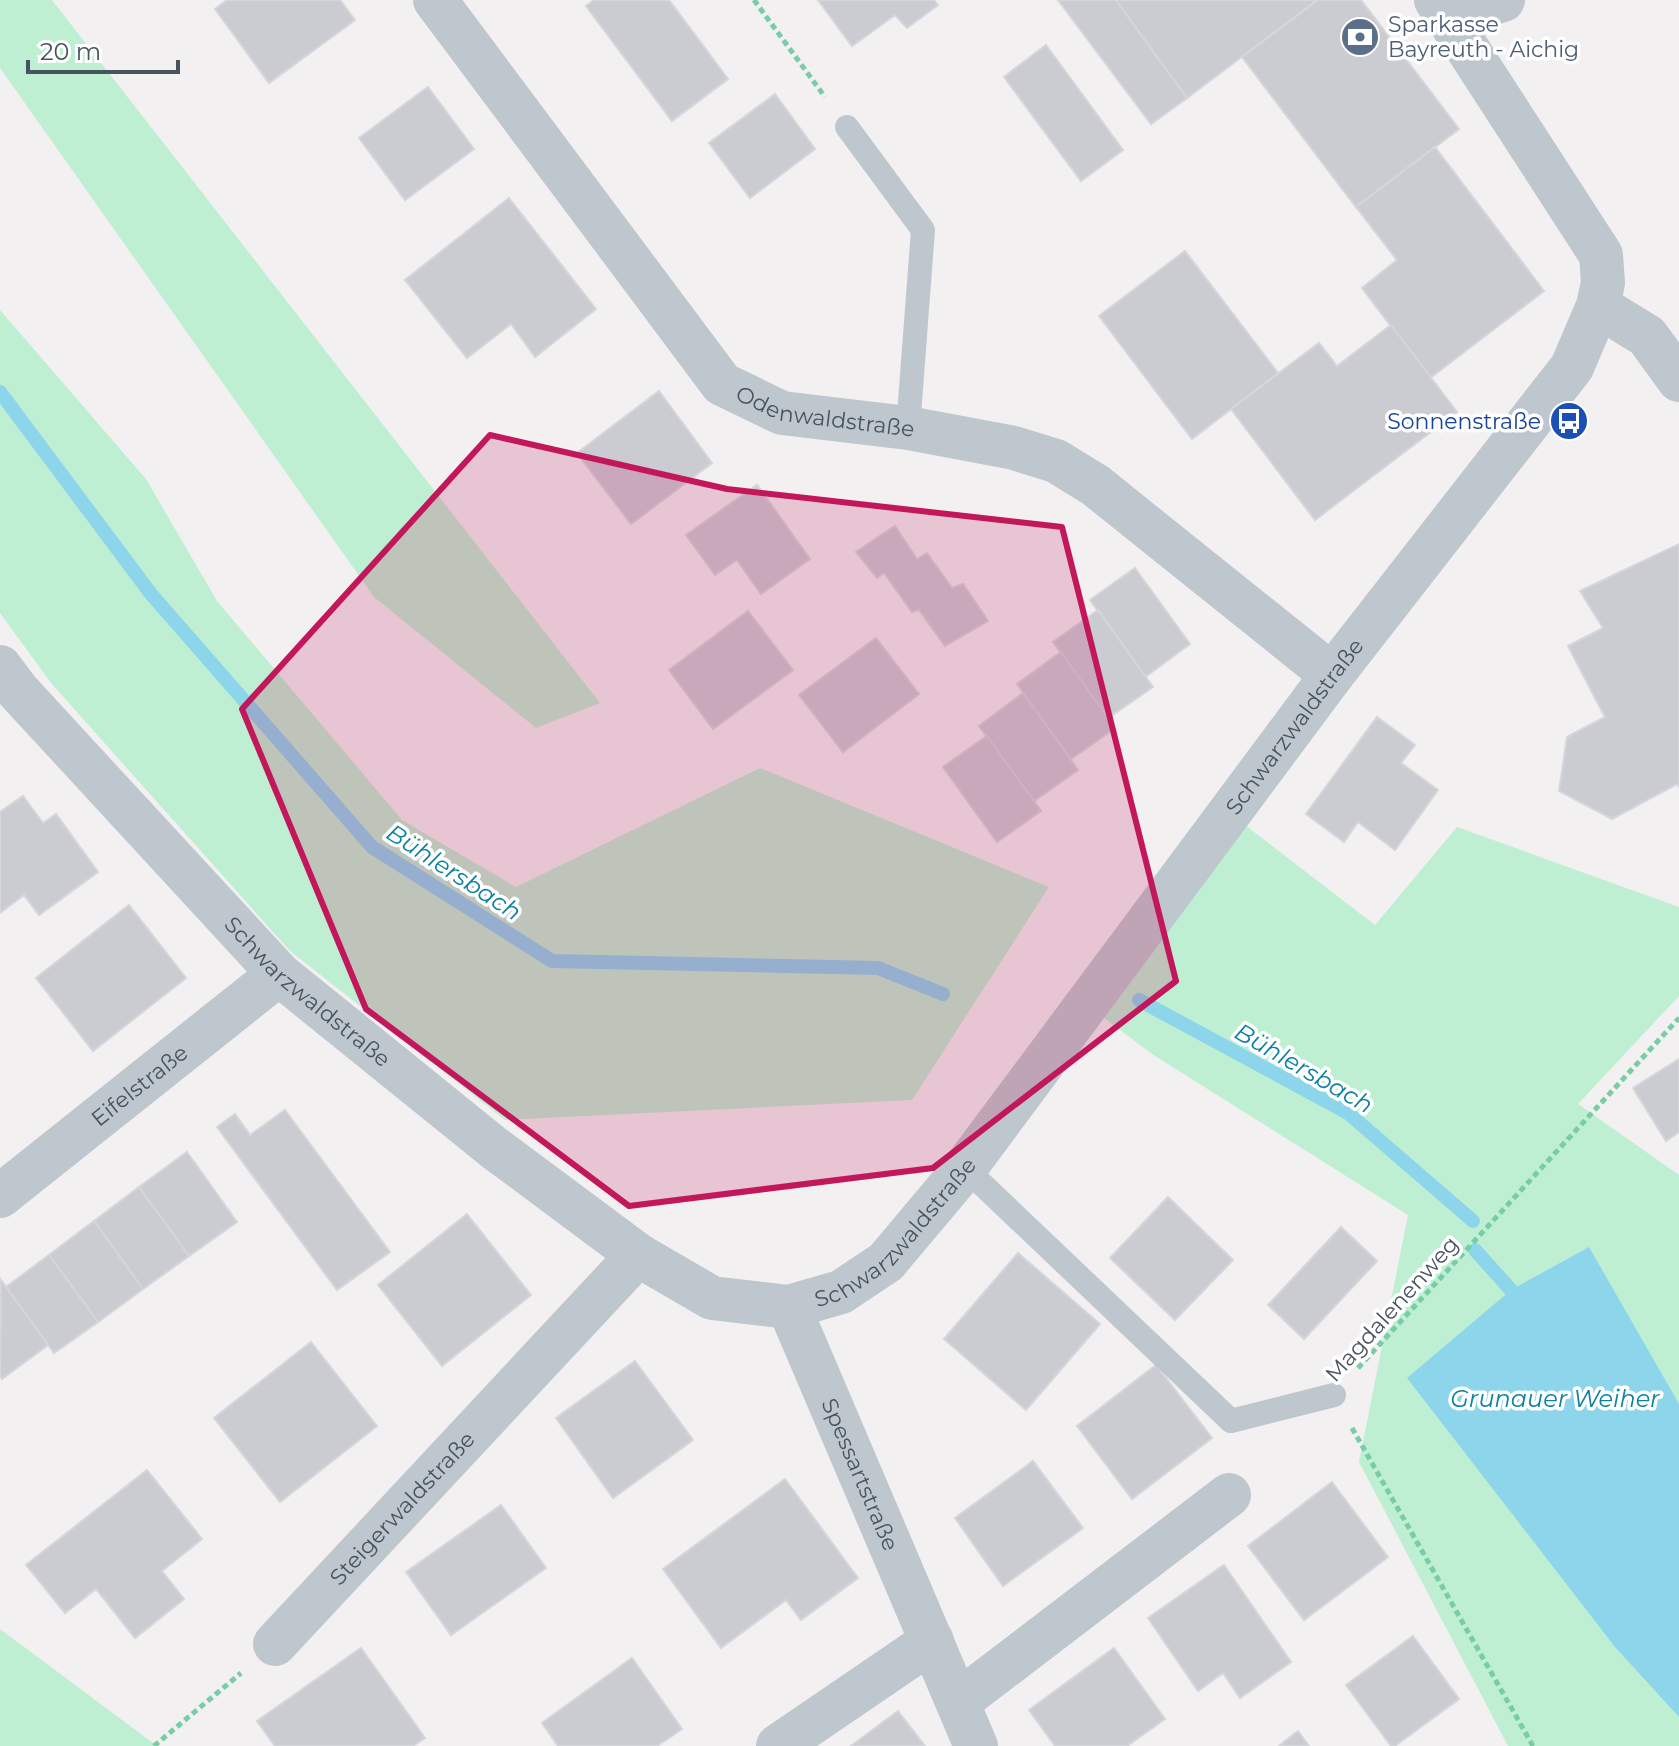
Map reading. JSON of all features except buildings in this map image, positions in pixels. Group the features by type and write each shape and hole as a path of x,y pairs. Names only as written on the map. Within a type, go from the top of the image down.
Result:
{"street":[{"name":"Odenwaldstraße","path":"435,0 722,384 782,413 908,428 1014,448 1056,461 1095,485 1332,675"},
{"path":"1443,10 1474,9 1503,0"},
{"name":"Schwarzwaldstraße","path":"0,667 18,691 279,974 493,1147 638,1255 712,1298 789,1307 841,1292 886,1262 965,1168 1332,675 1572,367 1598,306 1603,283 1601,255 1443,10"},
{"path":"1598,306 1647,336 1679,380"},
{"name":"Eifelstraße","path":"0,1196 279,974"},
{"name":"Steigerwaldstraße","path":"275,1644 638,1255"},
{"name":"Spessartstraße","path":"789,1307 976,1746"},
{"path":"958,1702 1229,1495"},
{"path":"778,1746 932,1641"}],"lane":[{"path":"847,127 923,230 908,428"},
{"path":"965,1168 1231,1421 1334,1395"}],"path":[{"path":"754,0 847,127"},
{"name":"Magdalenenweg","path":"1533,1746 1334,1395 1679,1018"},
{"path":"154,1746 275,1644"}],"highlighted area":[{"path":"490,435 727,489 1062,527 1176,981 933,1168 629,1206 366,1009 242,709"}],"green space":[{"path":"0,0 52,0 600,703 536,728 374,597 0,68"},
{"path":"0,310 146,479 217,601 402,820 516,887 760,768 1049,887 912,1100 505,1120 290,951 51,683 0,613"},
{"path":"1245,825 1375,925 1457,827 1679,907 1679,996 1578,1104 1679,1175 1679,1746 1508,1746 1359,1462 1408,1215 1152,1054 1104,1018"},
{"path":"0,1629 157,1746 0,1746"}],"water":[{"name":"Grunauer Weiher","path":"1589,1247 1679,1404 1679,1717 1615,1647 1407,1378 1511,1290"}],"waterway":[{"name":"Bühlersbach","path":"0,392 151,594 372,847 552,961 878,968 943,994"},
{"name":"Bühlersbach","path":"1139,1000 1348,1113 1473,1221"},
{"name":"Bühlersbach","path":"1475,1250 1511,1290"}],"place":[{"name":"Sparkasse Bayreuth - Aichig","path":"1360,37"},
{"name":"Sonnenstraße","path":"1569,421"}]}
